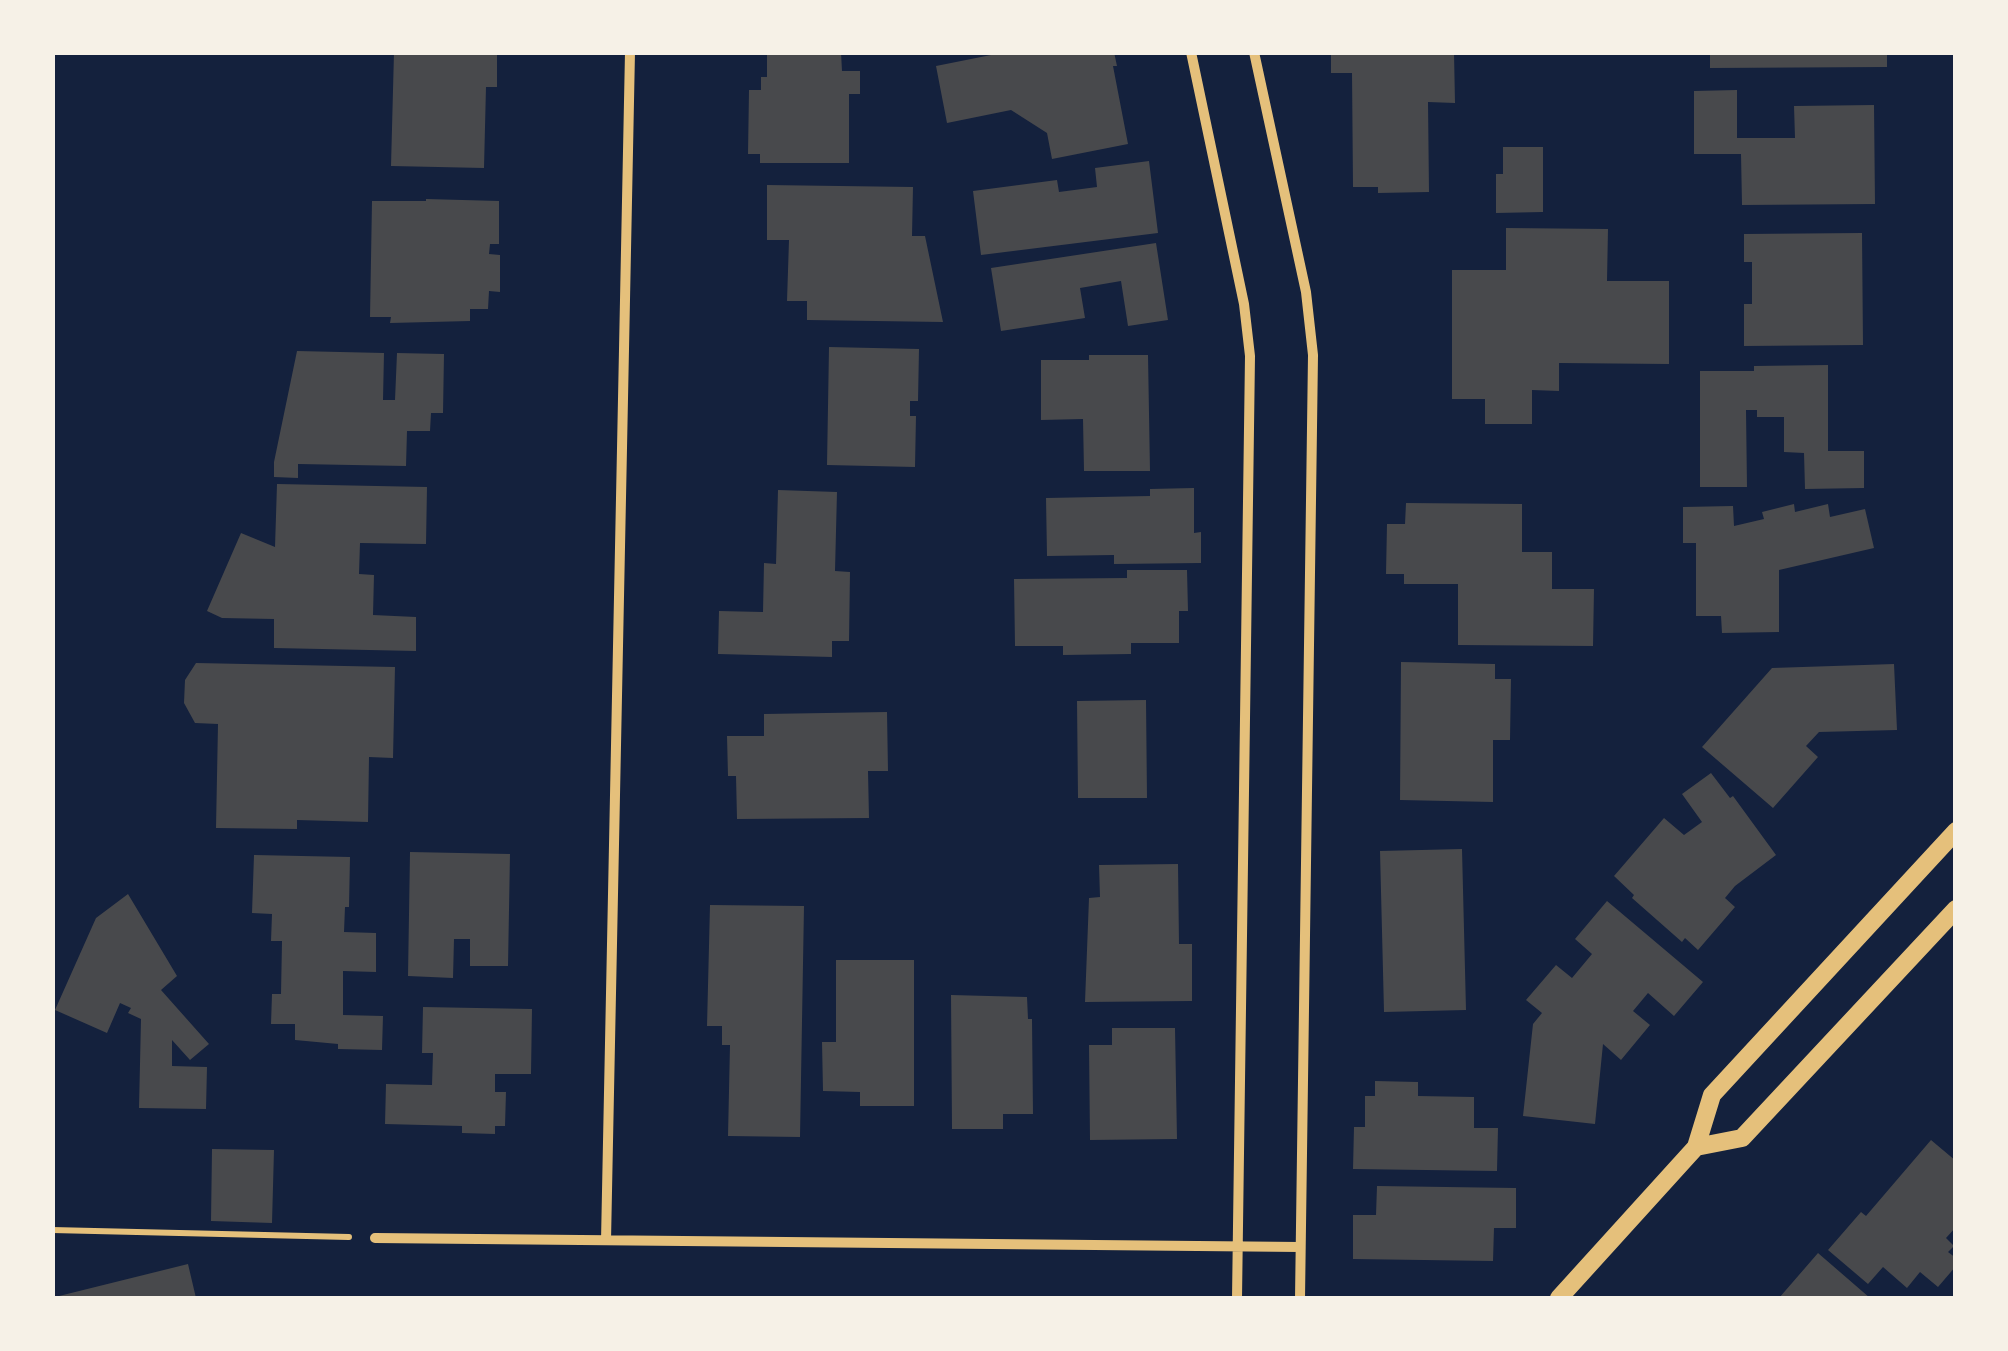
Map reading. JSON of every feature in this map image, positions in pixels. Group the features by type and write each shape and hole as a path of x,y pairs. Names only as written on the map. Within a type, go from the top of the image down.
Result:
{"street":[{"path":"606,1240 630,52"},
{"path":"1190,52 1244,304 1250,356 1237,1298"},
{"path":"1254,52 1306,292 1313,356 1300,1298"},
{"path":"1559,1298 1696,1147 1712,1095 1956,832"},
{"path":"1696,1147 1742,1138 1956,909"},
{"path":"375,1238 1300,1247"}],"path":[{"path":"52,1230 329,1236"}],"building":[{"path":"394,52 497,52 497,87 486,87 484,168 391,166"},
{"path":"767,52 841,52 842,71 860,71 860,94 849,94 849,163 760,163 760,154 748,154 749,90 761,90 761,77 767,77"},
{"path":"1006,52 1114,52 1117,66 1113,66 1128,144 1052,159 1047,133 1011,110 947,123 936,66"},
{"path":"1331,52 1454,52 1455,103 1428,102 1429,192 1378,193 1378,187 1353,187 1352,73 1331,73"},
{"path":"1710,52 1887,52 1887,67 1710,68"},
{"path":"1737,90 1737,138 1795,138 1794,106 1874,105 1875,204 1742,205 1741,154 1694,154 1694,91"},
{"path":"1503,147 1543,147 1543,212 1496,213 1496,174 1503,174"},
{"path":"1149,161 1158,233 981,255 973,191 1057,180 1059,192 1097,187 1095,168"},
{"path":"767,185 913,187 912,236 925,236 943,322 807,320 807,301 787,301 789,240 767,240"},
{"path":"372,201 499,201 499,244 490,244 489,254 500,255 500,292 489,291 488,309 470,309 470,321 390,323 391,317 370,317"},
{"path":"1506,228 1608,229 1607,281 1669,281 1669,364 1559,363 1559,391 1532,390 1532,424 1485,424 1485,399 1452,399 1452,270 1506,270"},
{"path":"1862,233 1863,345 1744,346 1744,304 1752,304 1752,262 1744,262 1744,234"},
{"path":"1156,243 1168,320 1128,326 1121,281 1080,288 1085,318 1001,331 991,268"},
{"path":"829,347 919,349 918,401 910,401 910,416 916,416 915,467 827,465"},
{"path":"297,351 384,353 383,400 395,400 397,353 444,354 443,413 431,413 430,431 407,431 406,466 298,464 298,478 274,477"},
{"path":"1089,355 1148,355 1150,471 1084,471 1083,419 1041,420 1041,360 1089,360"},
{"path":"1828,365 1828,451 1864,451 1864,488 1805,489 1804,453 1784,452 1784,417 1757,417 1757,410 1746,410 1747,487 1700,487 1700,371"},
{"path":"277,484 427,487 426,544 360,543 359,574 374,575 373,615 416,617 416,651 274,648 274,619 222,618 207,611 241,533 275,547"},
{"path":"1194,488 1194,533 1201,532 1201,563 1114,564 1114,555 1047,556 1046,498 1150,496 1150,489"},
{"path":"778,490 837,492 835,571 850,572 849,641 832,641 832,657 718,654 719,611 763,612 764,563 776,564"},
{"path":"1406,503 1522,504 1522,552 1552,552 1552,589 1594,589 1593,646 1458,645 1458,584 1404,584 1404,574 1386,574 1387,524 1405,524"},
{"path":"1794,504 1795,512 1828,504 1830,517 1865,509 1874,548 1779,570 1779,632 1722,633 1721,616 1696,616 1696,543 1683,543 1683,507 1733,506 1734,526 1764,519 1762,512"},
{"path":"1127,570 1187,570 1188,611 1179,611 1179,643 1131,643 1131,654 1063,655 1063,646 1015,646 1014,579 1127,578"},
{"path":"1401,662 1495,664 1495,679 1511,679 1510,740 1493,740 1493,802 1400,800"},
{"path":"196,663 395,667 393,758 369,757 368,822 297,820 297,829 216,828 218,724 195,723 184,703 185,680"},
{"path":"1894,664 1897,730 1819,732 1806,746 1818,757 1773,808 1702,747 1772,668"},
{"path":"1146,700 1147,798 1078,798 1077,701"},
{"path":"887,712 888,771 868,771 869,818 737,819 736,776 728,776 727,736 764,736 764,714"},
{"path":"1711,773 1776,855 1725,898 1735,907 1698,950 1685,938 1682,942 1632,898 1634,895 1614,876 1664,818 1684,835 1702,822 1682,794"},
{"path":"1462,849 1466,1010 1384,1012 1380,851"},
{"path":"410,852 510,854 508,966 470,966 470,939 454,939 453,978 408,976"},
{"path":"254,855 350,857 344,932 376,933 376,972 343,971 343,1015 383,1016 382,1050 338,1049 338,1044 295,1040 295,1024 271,1024 272,994 281,994 282,941 271,941 272,914 252,913"},
{"path":"1178,864 1179,944 1192,944 1192,1001 1085,1002 1089,898 1100,897 1099,865"},
{"path":"128,894 177,976 161,990 209,1044 190,1060 172,1040 172,1066 207,1067 206,1109 139,1108 141,1019 128,1013 131,1008 120,1003 107,1033 55,1010 96,918"},
{"path":"1607,901 1703,982 1674,1016 1648,993 1633,1011 1650,1025 1621,1060 1603,1044 1595,1124 1523,1116 1533,1024 1542,1013 1526,1000 1556,965 1572,978 1592,954 1575,939"},
{"path":"710,905 804,906 800,1137 728,1136 730,1045 722,1045 722,1026 707,1026"},
{"path":"836,960 914,960 914,1106 860,1106 860,1092 823,1091 822,1042 836,1042"},
{"path":"951,995 1027,997 1028,1019 1032,1019 1033,1114 1003,1114 1003,1129 952,1129"},
{"path":"423,1007 532,1009 531,1074 495,1074 495,1092 506,1092 505,1126 495,1126 495,1134 462,1133 462,1126 385,1124 386,1084 432,1085 433,1053 422,1053"},
{"path":"1112,1028 1175,1028 1177,1139 1090,1140 1089,1045 1112,1045"},
{"path":"1375,1081 1418,1082 1418,1096 1474,1097 1474,1128 1498,1128 1497,1171 1353,1169 1354,1127 1365,1127 1365,1096 1375,1096"},
{"path":"1931,1140 1956,1161 1956,1227 1946,1238 1954,1246 1948,1252 1956,1258 1956,1266 1938,1287 1920,1272 1907,1288 1883,1267 1868,1284 1828,1250 1861,1212 1866,1216"},
{"path":"212,1149 274,1150 272,1223 211,1221"},
{"path":"1377,1186 1516,1188 1516,1228 1494,1228 1493,1261 1353,1259 1353,1215 1376,1215"},
{"path":"1818,1253 1870,1298 1779,1298"},
{"path":"188,1264 196,1298 55,1298 55,1297"}]}
